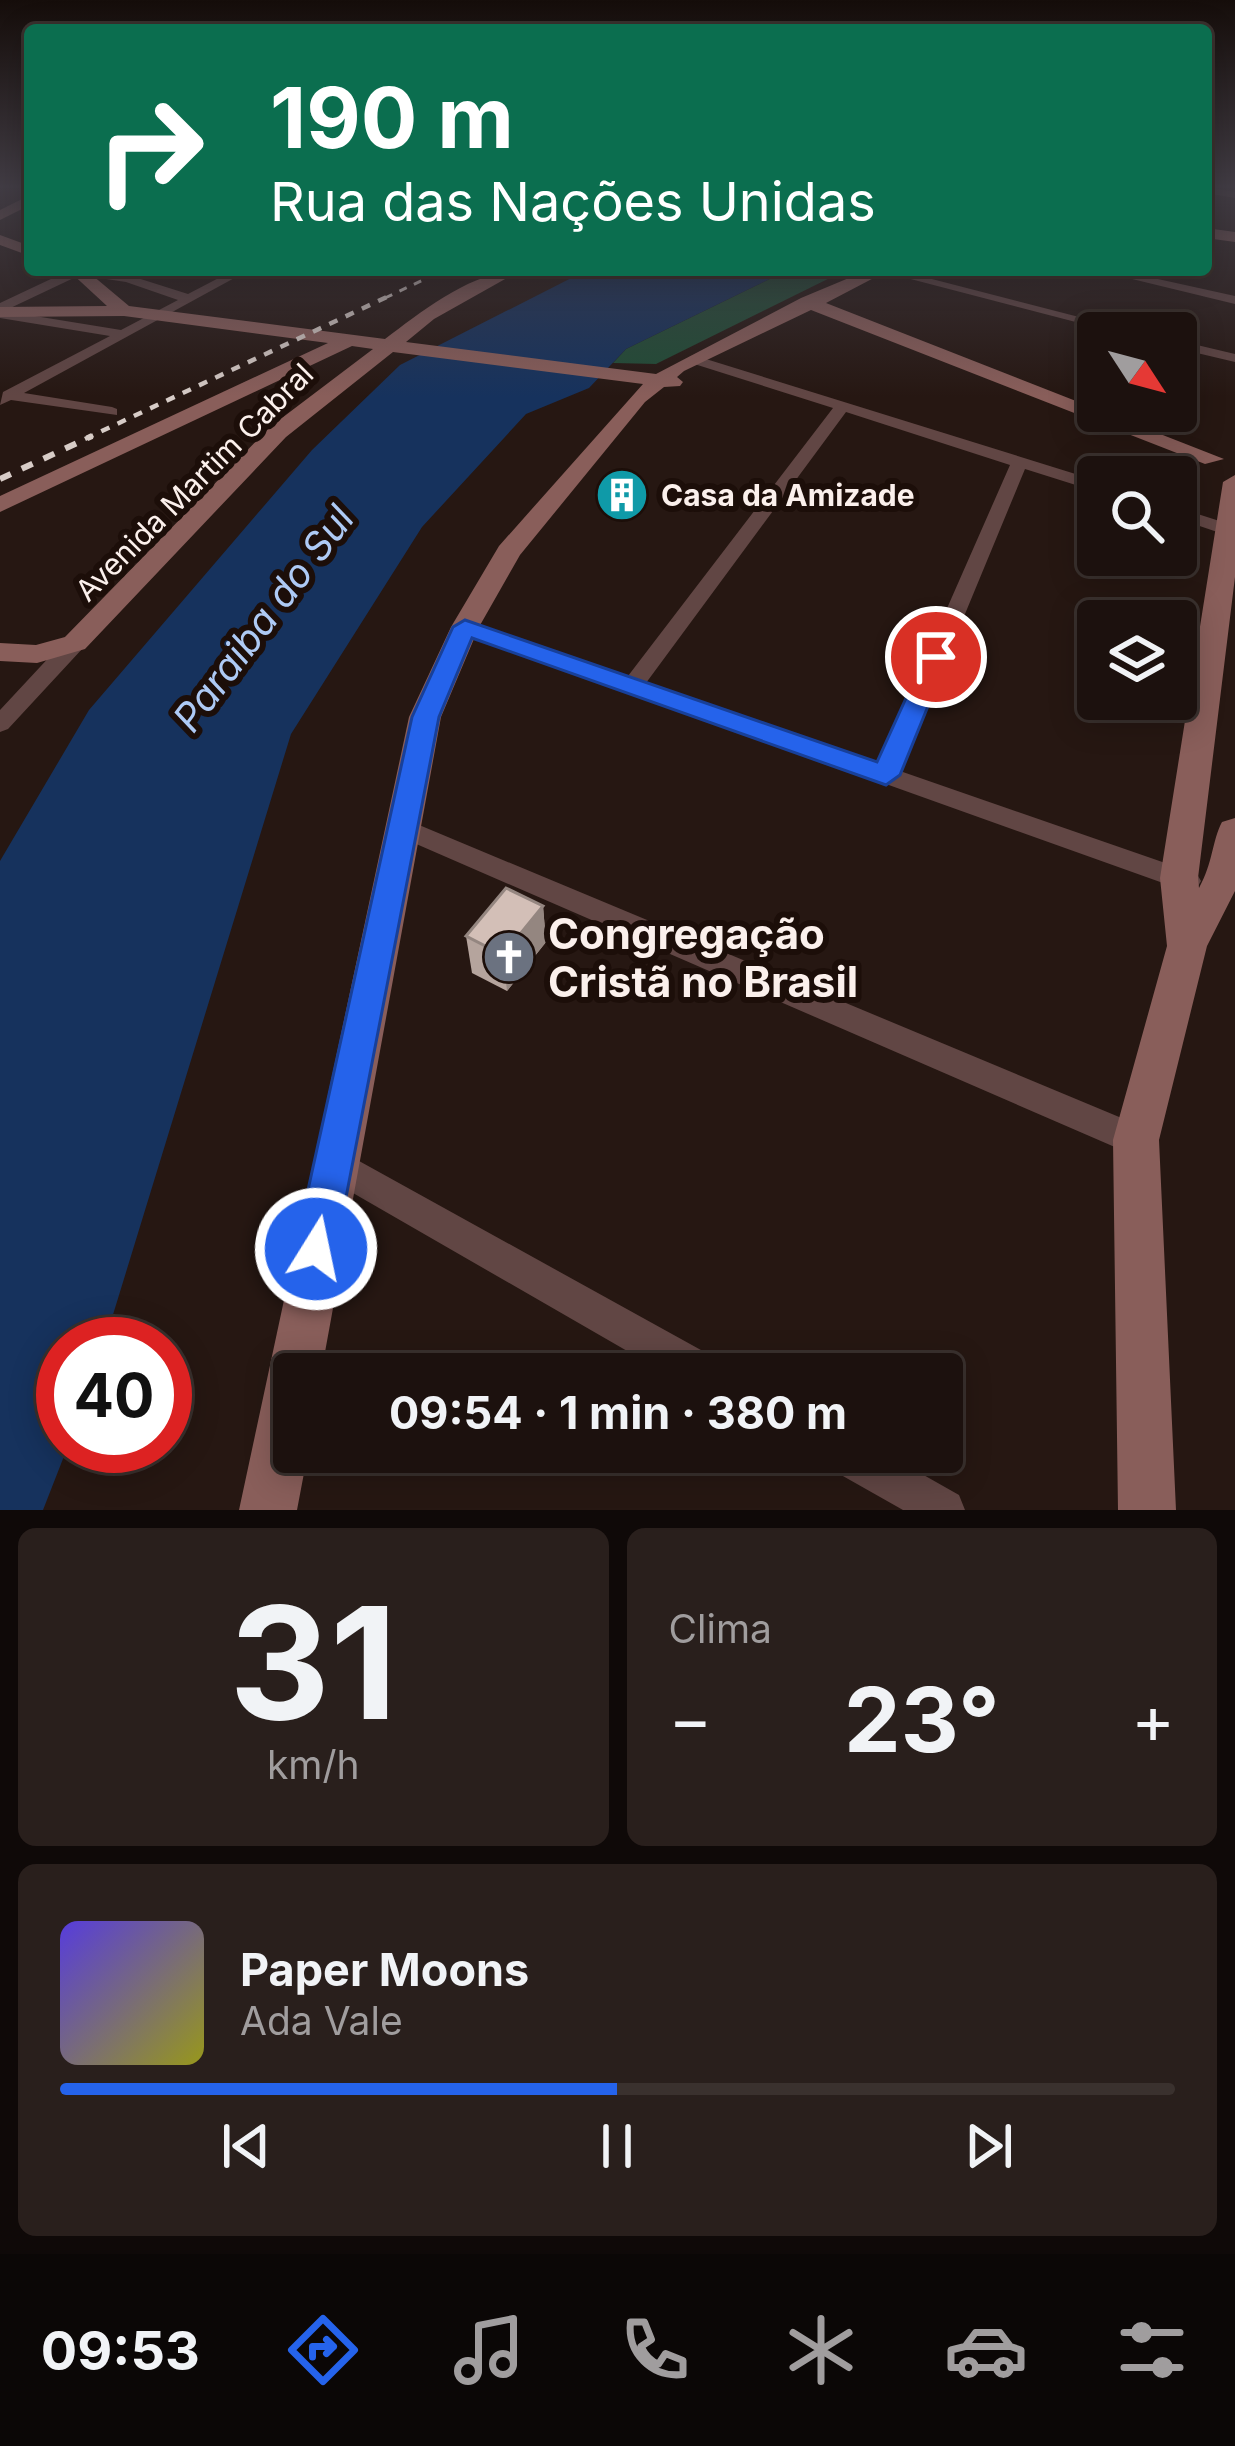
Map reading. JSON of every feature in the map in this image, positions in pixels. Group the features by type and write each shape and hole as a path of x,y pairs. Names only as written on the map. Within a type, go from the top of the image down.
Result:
{"street":[{"path":"0,311 66,276"},
{"path":"85,276 131,311"},
{"path":"111,276 186,298"},
{"path":"3,396 231,276"},
{"name":"Avenida Martim Cabral","path":"0,724 249,461 359,364 428,315 502,276"},
{"path":"269,1509 400,826 425,717 465,627 508,552 622,423 679,372 813,299 868,276"},
{"path":"906,276 1077,319"},
{"path":"1128,276 1235,300"},
{"path":"813,299 1229,465"},
{"path":"0,311 123,334"},
{"path":"0,311 131,311 623,372 679,372 715,365 1077,480"},
{"path":"0,505 310,355 428,315"},
{"path":"715,365 740,337"},
{"path":"1197,349 1235,358"},
{"path":"310,355 359,364"},
{"path":"993,368 1077,396"},
{"path":"3,396 112,412"},
{"path":"632,686 842,407"},
{"path":"1162,432 1229,465"},
{"path":"886,775 1020,461"},
{"path":"1186,946 1179,878 1231,530 1229,465"},
{"path":"1197,519 1231,530"},
{"path":"465,627 1218,891"},
{"path":"2,652 38,654 75,643"},
{"path":"2,652 22,668 21,697"},
{"path":"400,826 1136,1140"},
{"path":"1147,1510 1136,1140 1186,946 1232,861 1235,831"},
{"path":"332,1162 667,1353"},
{"path":"879,1473 944,1510"}],"green space":[{"path":"776,276 834,276 656,364 613,363 626,349"}],"water":[{"name":"Paraiba do Sul","path":"575,276 776,276 626,349 589,388 526,414 422,527 291,734 112,1317 36,1317 36,1473 57,1473 43,1510 0,1510 0,861 89,710 312,450 400,365"}],"building":[{"path":"506,888 543,906 503,955 466,936"}],"railway":[{"path":"385,298 431,276"},
{"path":"85,439 391,295"},
{"path":"0,479 92,436"}],"place":[{"name":"Casa da Amizade","path":"622,495"},
{"name":"Congregação Cristã no Brasil","path":"509,957"}],"route":[{"path":"316,1249 425,717 465,627 886,775 936,657"}]}
